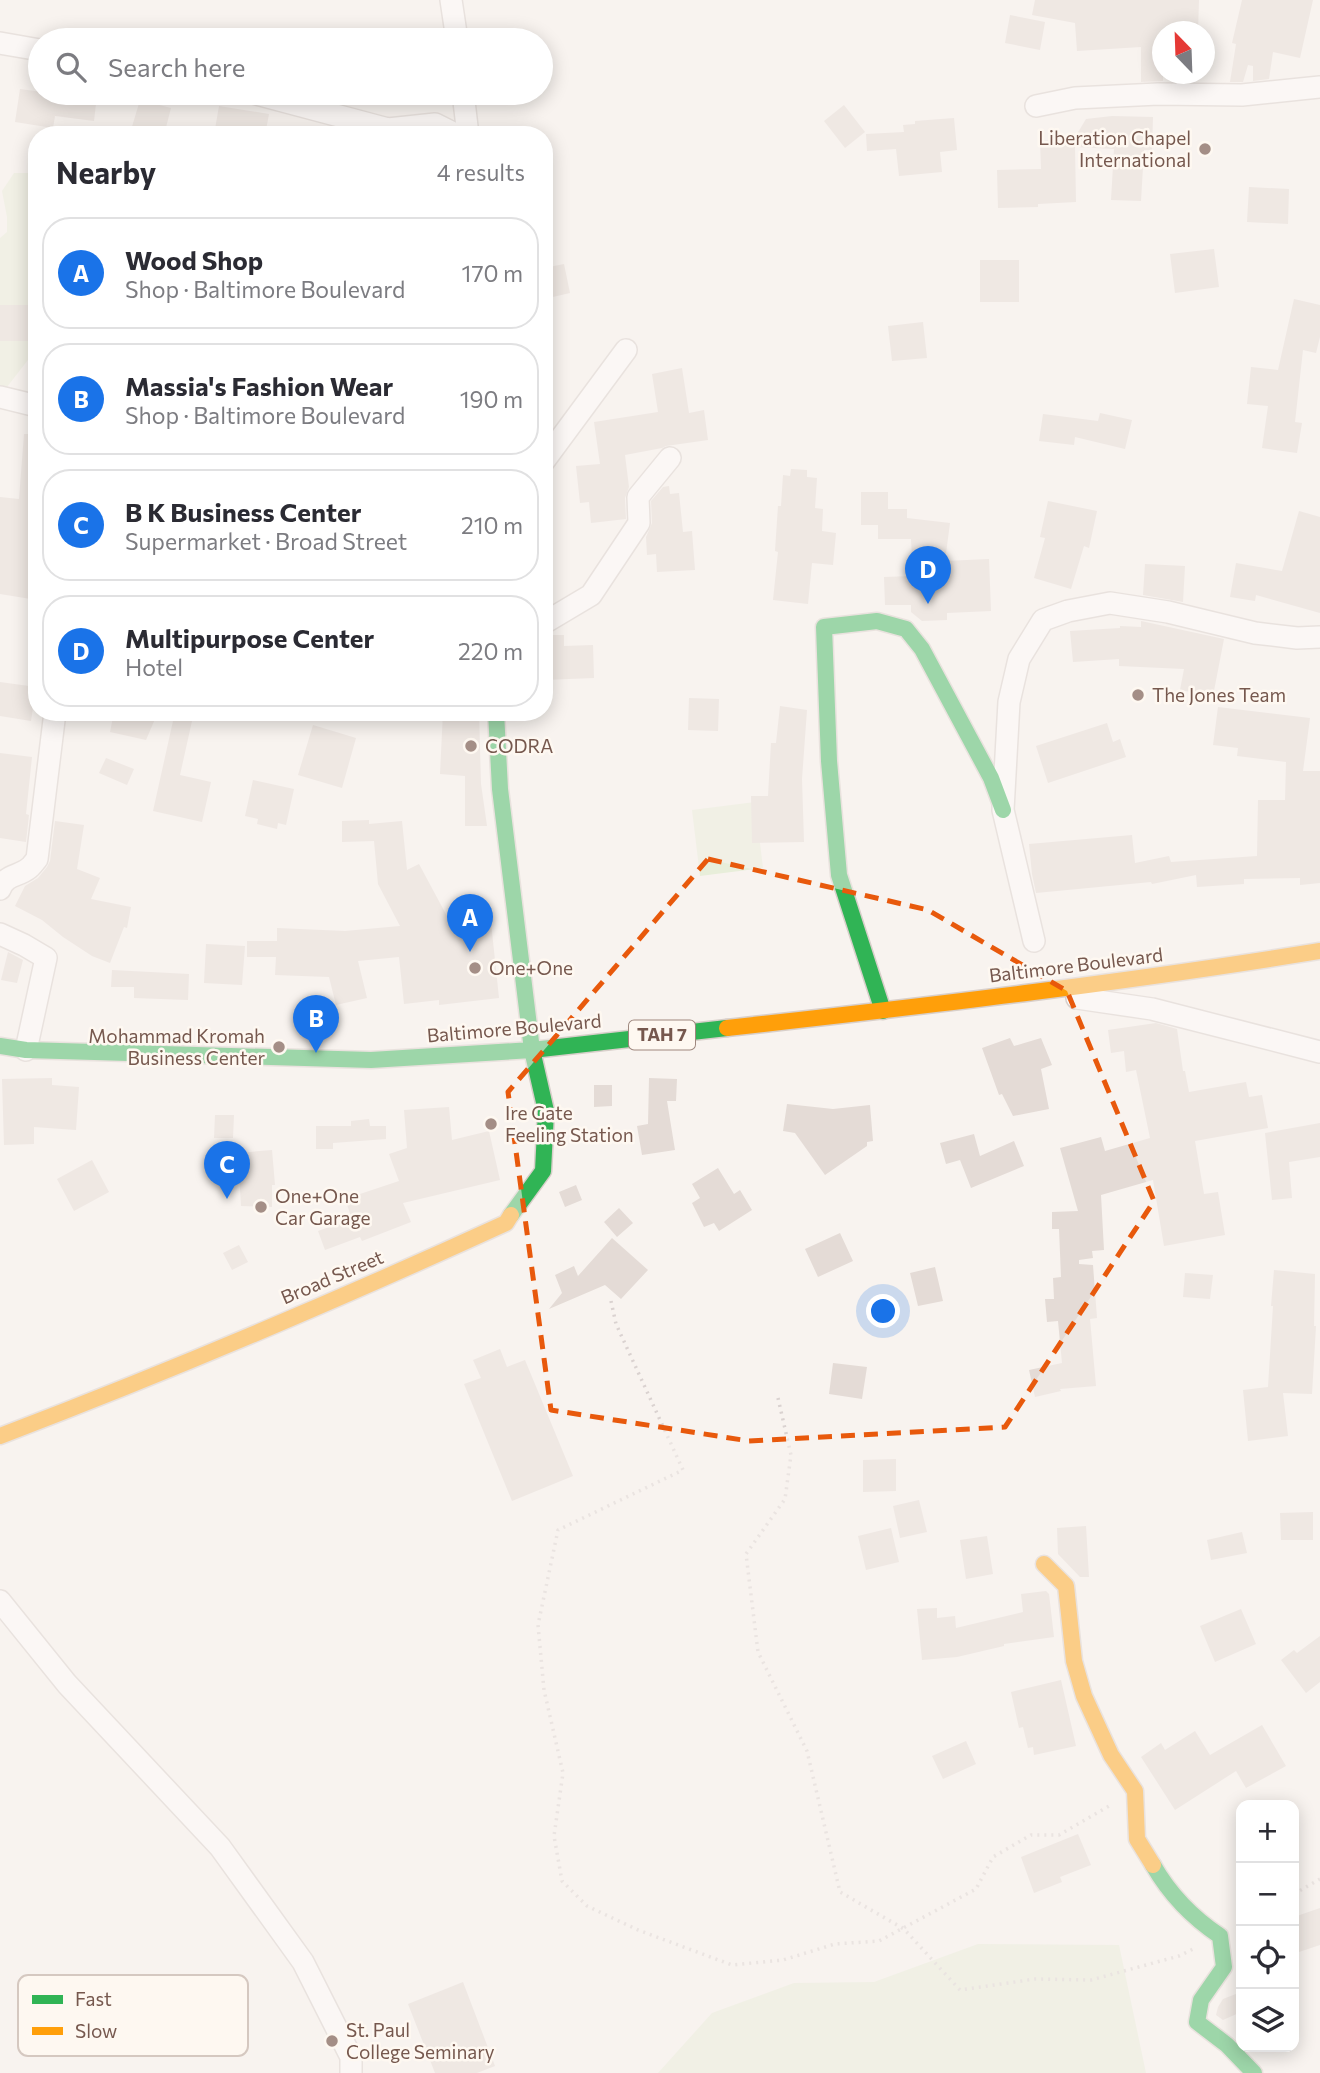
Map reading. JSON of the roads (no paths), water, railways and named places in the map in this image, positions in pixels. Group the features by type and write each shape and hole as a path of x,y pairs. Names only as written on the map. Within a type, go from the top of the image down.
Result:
{"main road":[{"path":"883,1011 839,875 829,761 824,627 877,621 906,629 929,660 991,778 1003,810"},
{"name":"Broad Street","path":"0,1436 84,1404 384,1279 506,1223 543,1171 546,1111 532,1049 500,789 496,721"},
{"name":"Baltimore Boulevard","path":"0,1046 26,1050 371,1060 532,1049 883,1011 1202,970 1320,951"},
{"path":"1044,1564 1066,1586 1073,1661 1084,1696 1111,1755 1135,1791 1137,1839 1164,1884 1205,1926 1220,1937 1224,1967 1201,2000 1196,2022 1227,2045 1254,2073"}],"street":[{"path":"451,0 455,28"},
{"path":"0,43 28,48"},
{"path":"1036,106 1075,98 1158,94 1242,95 1320,87"},
{"path":"298,105 377,126"},
{"path":"464,105 467,126"},
{"path":"416,126 439,126"},
{"path":"553,449 626,350"},
{"path":"0,397 28,404"},
{"path":"553,618 591,596 639,523 638,498 670,458"},
{"path":"1034,941 1003,810 1009,702 1020,659 1043,620 1068,611 1110,603 1168,612 1255,633 1297,638 1320,637"},
{"path":"4,874 30,868 37,859 54,721"},
{"path":"0,934 46,958 26,1050"},
{"path":"1033,992 1152,1009 1320,1052"},
{"path":"0,1601 67,1684 220,1847 303,1962 351,2057 351,2073"}],"place":[{"name":"Liberation Chapel International","path":"1205,149"},
{"name":"Multipurpose Center","path":"928,604"},
{"name":"The Jones Team","path":"1138,695"},
{"name":"CODRA","path":"471,746"},
{"name":"Wood Shop","path":"470,952"},
{"name":"One+One","path":"475,968"},
{"name":"Mohammad Kromah Business Center","path":"279,1047"},
{"name":"Massia's Fashion Wear","path":"316,1053"},
{"name":"Ire Gate Feeling Station","path":"491,1124"},
{"name":"B K Business Center","path":"227,1199"},
{"name":"One+One Car Garage","path":"261,1207"},
{"name":"St. Paul College Seminary","path":"332,2041"}]}
